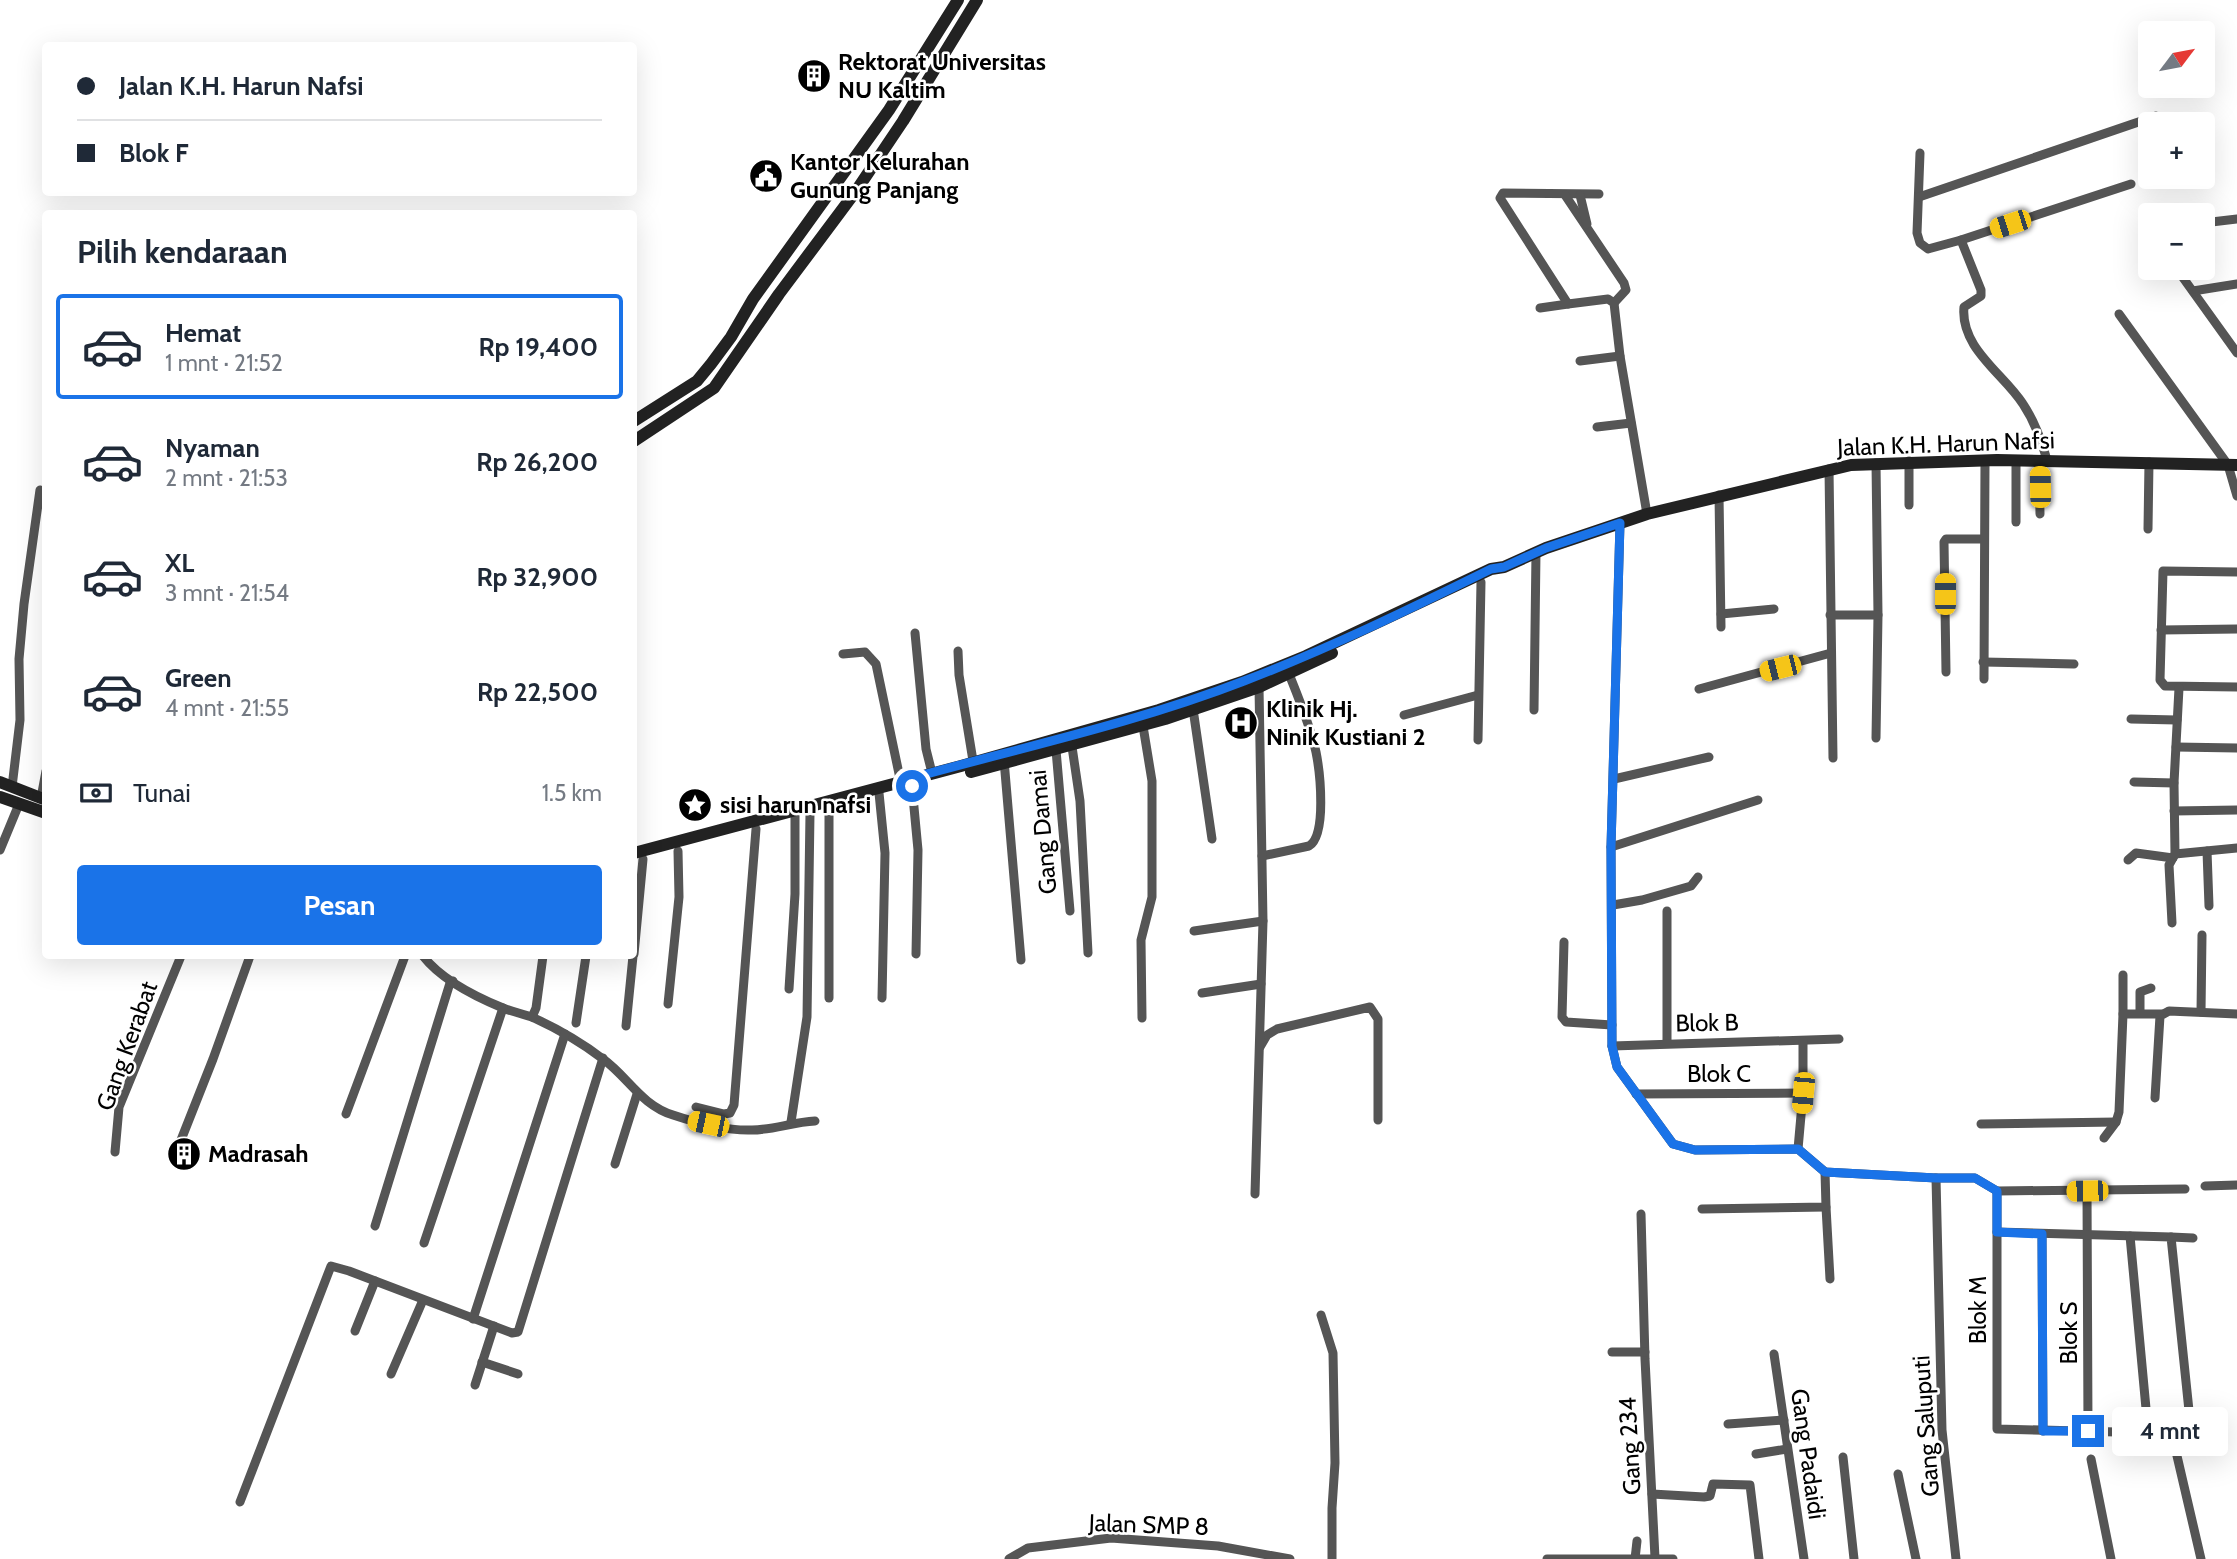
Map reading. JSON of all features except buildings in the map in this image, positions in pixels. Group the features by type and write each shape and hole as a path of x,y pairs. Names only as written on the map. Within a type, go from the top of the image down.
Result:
{"main road":[{"path":"637,419 697,381 711,364 731,337 753,299 889,110 958,0"},
{"path":"637,439 714,388 779,294 856,191 978,0"},
{"path":"889,110 903,121"},
{"name":"Jalan K.H. Harun Nafsi","path":"1142,720 1308,660 1481,582 1504,567 1536,552 1647,514 1829,469 1909,461 1985,460 2233,465"},
{"name":"Jalan K.H. Harun Nafsi","path":"637,858 1142,720 1193,709 1259,687 1491,569 1504,567"},
{"name":"Jalan K.H. Harun Nafsi","path":"1004,759 1056,750 1071,740"},
{"name":"Jalan K.H. Harun Nafsi","path":"637,858 678,851 756,829 796,813 810,813 905,785 932,773 974,767"},
{"path":"3,785 42,799"},
{"path":"0,797 42,812"}],"street":[{"path":"1919,197 2138,122"},
{"path":"1920,153 1917,233 1923,247 1937,248 2131,184"},
{"path":"1568,304 1500,198 1503,194 1599,194"},
{"path":"1565,195 1626,290 1614,303 1620,356 1647,514"},
{"path":"1580,195 1588,230"},
{"path":"2215,222 2237,219"},
{"path":"1961,240 1981,290 1981,296 1964,307 1968,332 1989,365 2010,386 2024,406 2040,438 2043,460 2040,514"},
{"path":"2185,280 2236,350"},
{"path":"2193,291 2237,284"},
{"path":"1540,308 1608,299 1614,303"},
{"path":"2119,314 2233,465 2237,496"},
{"path":"1580,361 1620,356"},
{"path":"1597,427 1631,423"},
{"path":"1984,679 1985,460"},
{"path":"1909,461 1909,505"},
{"path":"2016,461 2016,522"},
{"path":"2148,528 2149,462"},
{"path":"1875,463 1878,615 1876,738"},
{"path":"1829,469 1833,758"},
{"path":"3,785 20,720 19,659 40,490"},
{"path":"1719,495 1721,627"},
{"path":"1620,523 1611,847 1612,1046 1617,1067 1673,1144 1695,1150 1798,1149 1825,1172 1975,1178 1997,1191 2185,1189"},
{"path":"1945,672 1945,540 1984,539"},
{"path":"1534,710 1536,552"},
{"path":"2237,572 2163,571 2160,680 2165,686 2179,688 2237,687"},
{"path":"1478,740 1481,582"},
{"path":"1721,614 1774,609"},
{"path":"1830,615 1878,615"},
{"path":"2161,630 2237,629"},
{"path":"915,633 924,737 932,773"},
{"path":"958,651 959,676 974,767"},
{"path":"843,654 865,652 876,664 918,850 916,954"},
{"path":"1699,689 1831,653"},
{"path":"1983,662 2074,664"},
{"path":"1262,856 1309,846 1318,836 1321,807 1316,751 1289,674"},
{"path":"1255,1194 1263,921 1259,687"},
{"path":"2172,923 2169,865 2174,852 2174,783 2179,688"},
{"path":"1404,715 1478,695"},
{"path":"1193,709 1212,839"},
{"path":"2131,719 2177,720"},
{"path":"1142,720 1152,796 1152,897 1141,940 1142,1018"},
{"path":"1071,740 1080,801 1088,953"},
{"path":"2176,747 2237,748"},
{"name":"Gang Damai","path":"1056,750 1070,911"},
{"path":"1614,779 1709,757"},
{"path":"1004,759 1021,960"},
{"path":"2134,782 2174,783"},
{"path":"879,793 885,853 882,998"},
{"path":"1611,847 1758,800"},
{"path":"0,850 19,804"},
{"path":"829,807 829,998"},
{"path":"2174,811 2237,810"},
{"path":"789,989 795,894 796,813"},
{"path":"792,1122 807,1017 810,813"},
{"path":"696,1107 724,1114 730,1112 734,1105 756,829"},
{"path":"2128,860 2136,853 2237,848"},
{"path":"668,1004 679,897 678,851"},
{"path":"2207,851 2208,905"},
{"path":"1613,912 1642,900 1691,886 1698,877"},
{"path":"1667,911 1667,1043"},
{"path":"1194,931 1263,921"},
{"path":"2201,1012 2202,935"},
{"path":"1564,942 1562,1017 1566,1022 1612,1026"},
{"name":"Gang Kerabat","path":"115,1152 120,1107 180,959"},
{"path":"181,1140 249,959"},
{"path":"346,1114 404,959"},
{"path":"425,959 453,981 503,1008 533,1014 603,1058 623,1075 637,1094 654,1108 670,1115 727,1128 752,1130 792,1122 815,1121"},
{"path":"533,1014 542,959"},
{"path":"576,1023 586,959"},
{"path":"626,1026 633,959"},
{"path":"2104,1138 2116,1122 2119,1112 2123,975"},
{"path":"375,1226 450,983 453,981"},
{"path":"1202,993 1261,984"},
{"path":"2140,1013 2140,992 2151,988"},
{"path":"1259,1048 1268,1035 1277,1029 1370,1007 1378,1019 1378,1120"},
{"path":"424,1243 503,1008"},
{"path":"2123,1014 2237,1014"},
{"path":"2155,1098 2158,1020 2162,1014"},
{"path":"473,1319 565,1034"},
{"name":"Blok B","path":"1612,1046 1839,1039"},
{"path":"1798,1149 1803,1093 1803,1041"},
{"path":"240,1502 328,1269 334,1265 512,1334 518,1332 603,1058"},
{"name":"Blok C","path":"1636,1094 1803,1093"},
{"path":"615,1164 637,1094"},
{"path":"1980,1124 2116,1122"},
{"path":"1825,1172 1830,1279"},
{"name":"Gang Saluputi","path":"1936,1178 1942,1430 1956,1559"},
{"path":"2205,1186 2237,1185"},
{"name":"Blok M","path":"1997,1191 1997,1429 2043,1431"},
{"name":"Blok S","path":"2087,1191 2088,1431"},
{"path":"1702,1209 1826,1207"},
{"name":"Gang 234","path":"1641,1213 1655,1558"},
{"path":"1997,1232 2193,1238"},
{"path":"2042,1234 2043,1431 2148,1430 2169,1436 2175,1443 2201,1559"},
{"path":"2130,1236 2148,1430"},
{"path":"2171,1237 2191,1430 2175,1443"},
{"path":"355,1331 376,1281"},
{"path":"391,1374 423,1300"},
{"path":"1321,1315 1333,1353 1335,1463 1332,1559"},
{"path":"475,1385 494,1326"},
{"path":"1612,1352 1645,1352"},
{"name":"Gang Padaidi","path":"1774,1354 1804,1559"},
{"path":"482,1362 519,1374"},
{"path":"1728,1424 1784,1420"},
{"path":"1756,1454 1787,1449"},
{"path":"1843,1457 1854,1559"},
{"path":"2091,1459 2111,1559"},
{"path":"1898,1474 1916,1559"},
{"path":"1652,1494 1704,1497 1710,1496 1712,1485 1716,1483 1751,1486 1759,1559"},
{"name":"Jalan SMP 8","path":"1009,1559 1028,1548 1111,1538 1219,1546 1290,1559"},
{"path":"1635,1558 1637,1541"},
{"path":"1546,1559 1673,1559"}],"place":[{"name":"Rektorat Universitas NU Kaltim","path":"814,76"},
{"name":"Kantor Kelurahan Gunung Panjang","path":"766,176"},
{"name":"Klinik Hj. Ninik Kustiani 2","path":"1241,723"},
{"name":"sisi harun nafsi","path":"695,805"},
{"name":"Madrasah","path":"184,1154"}],"route":[{"path":"912,786 902,788 901,781 1159,710 1242,682 1317,651 1491,569 1504,567 1546,548 1620,523 1611,847 1612,1046 1617,1067 1673,1144 1678,1147 1695,1150 1798,1149 1825,1172 1975,1178 1997,1191 1997,1232 2042,1234 2043,1431 2088,1431"}]}
